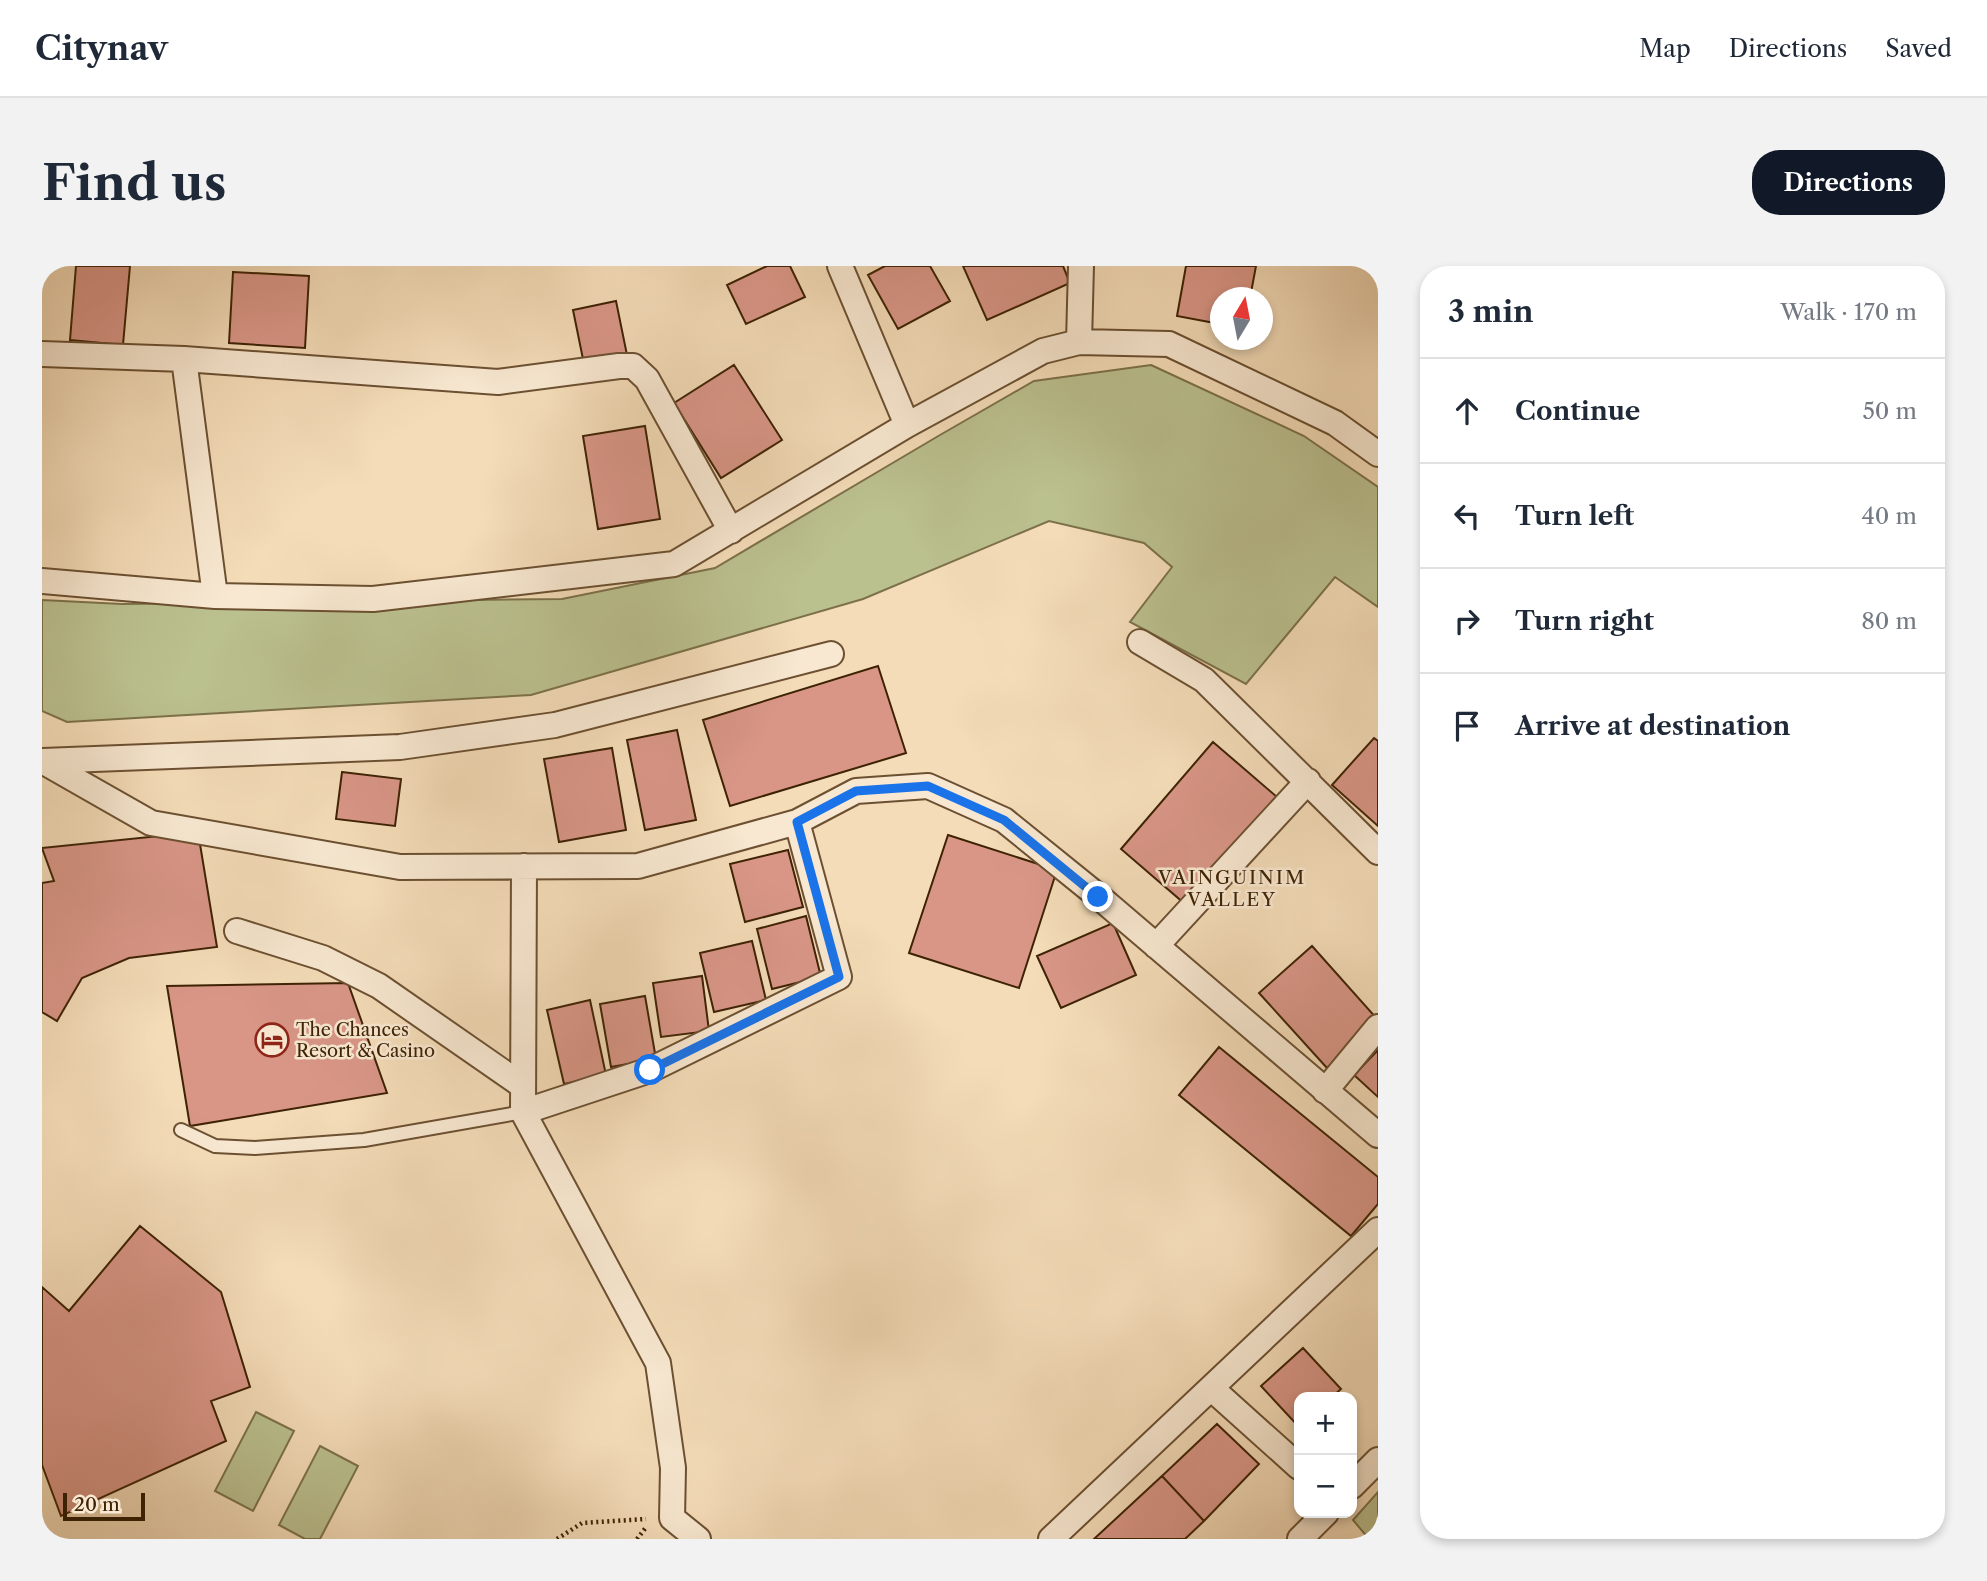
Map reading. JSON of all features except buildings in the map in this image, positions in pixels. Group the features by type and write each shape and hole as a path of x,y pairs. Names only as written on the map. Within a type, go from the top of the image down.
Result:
{"street":[{"path":"840,266 907,425"},
{"path":"1079,342 1081,266"},
{"path":"42,581 215,596 373,599 674,564 907,425 1043,351 1079,342 1168,344 1335,423 1378,454"},
{"path":"42,354 184,359 498,382 633,366 647,379 731,531"},
{"path":"184,359 215,596"},
{"path":"1140,642 1204,680 1378,852"},
{"path":"42,761 400,747 555,725 831,654"},
{"path":"42,761 151,823 400,867 638,866 797,822 856,791 928,786 1004,820 1378,1135"},
{"path":"1156,946 1308,780"},
{"path":"523,1112 650,1070 839,977 797,822"},
{"path":"524,866 523,1112 658,1363 673,1468 672,1518 698,1539"},
{"path":"237,931 323,958 379,986 523,1086"},
{"path":"1325,1091 1378,1027"},
{"path":"1051,1539 1378,1230"},
{"path":"1211,1388 1294,1463"},
{"path":"1357,1481 1378,1460"},
{"path":"1300,1539 1321,1518"}],"lane":[{"path":"181,1130 215,1146 255,1149 364,1140 523,1112"}],"path":[{"path":"557,1539 582,1523 653,1518 637,1539"}],"green space":[{"path":"1151,365 1304,436 1378,487 1378,607 1335,577 1246,684 1130,622 1172,567 1144,543 1049,521 863,599 531,695 67,722 42,711 42,600 122,604 562,599 715,568 1034,381"},
{"path":"256,1412 294,1431 253,1511 215,1491"},
{"path":"320,1446 358,1466 320,1539 305,1539 279,1525"},
{"path":"1378,1492 1378,1539 1369,1539 1353,1520"}],"place":[{"name":"The Chances Resort & Casino","path":"272,1040"}],"district":[{"name":"VAINGUINIM VALLEY","path":"1232,888"}],"route":[{"path":"650,1070 839,977 797,822 856,791 928,786 1004,820 1098,897"}]}
